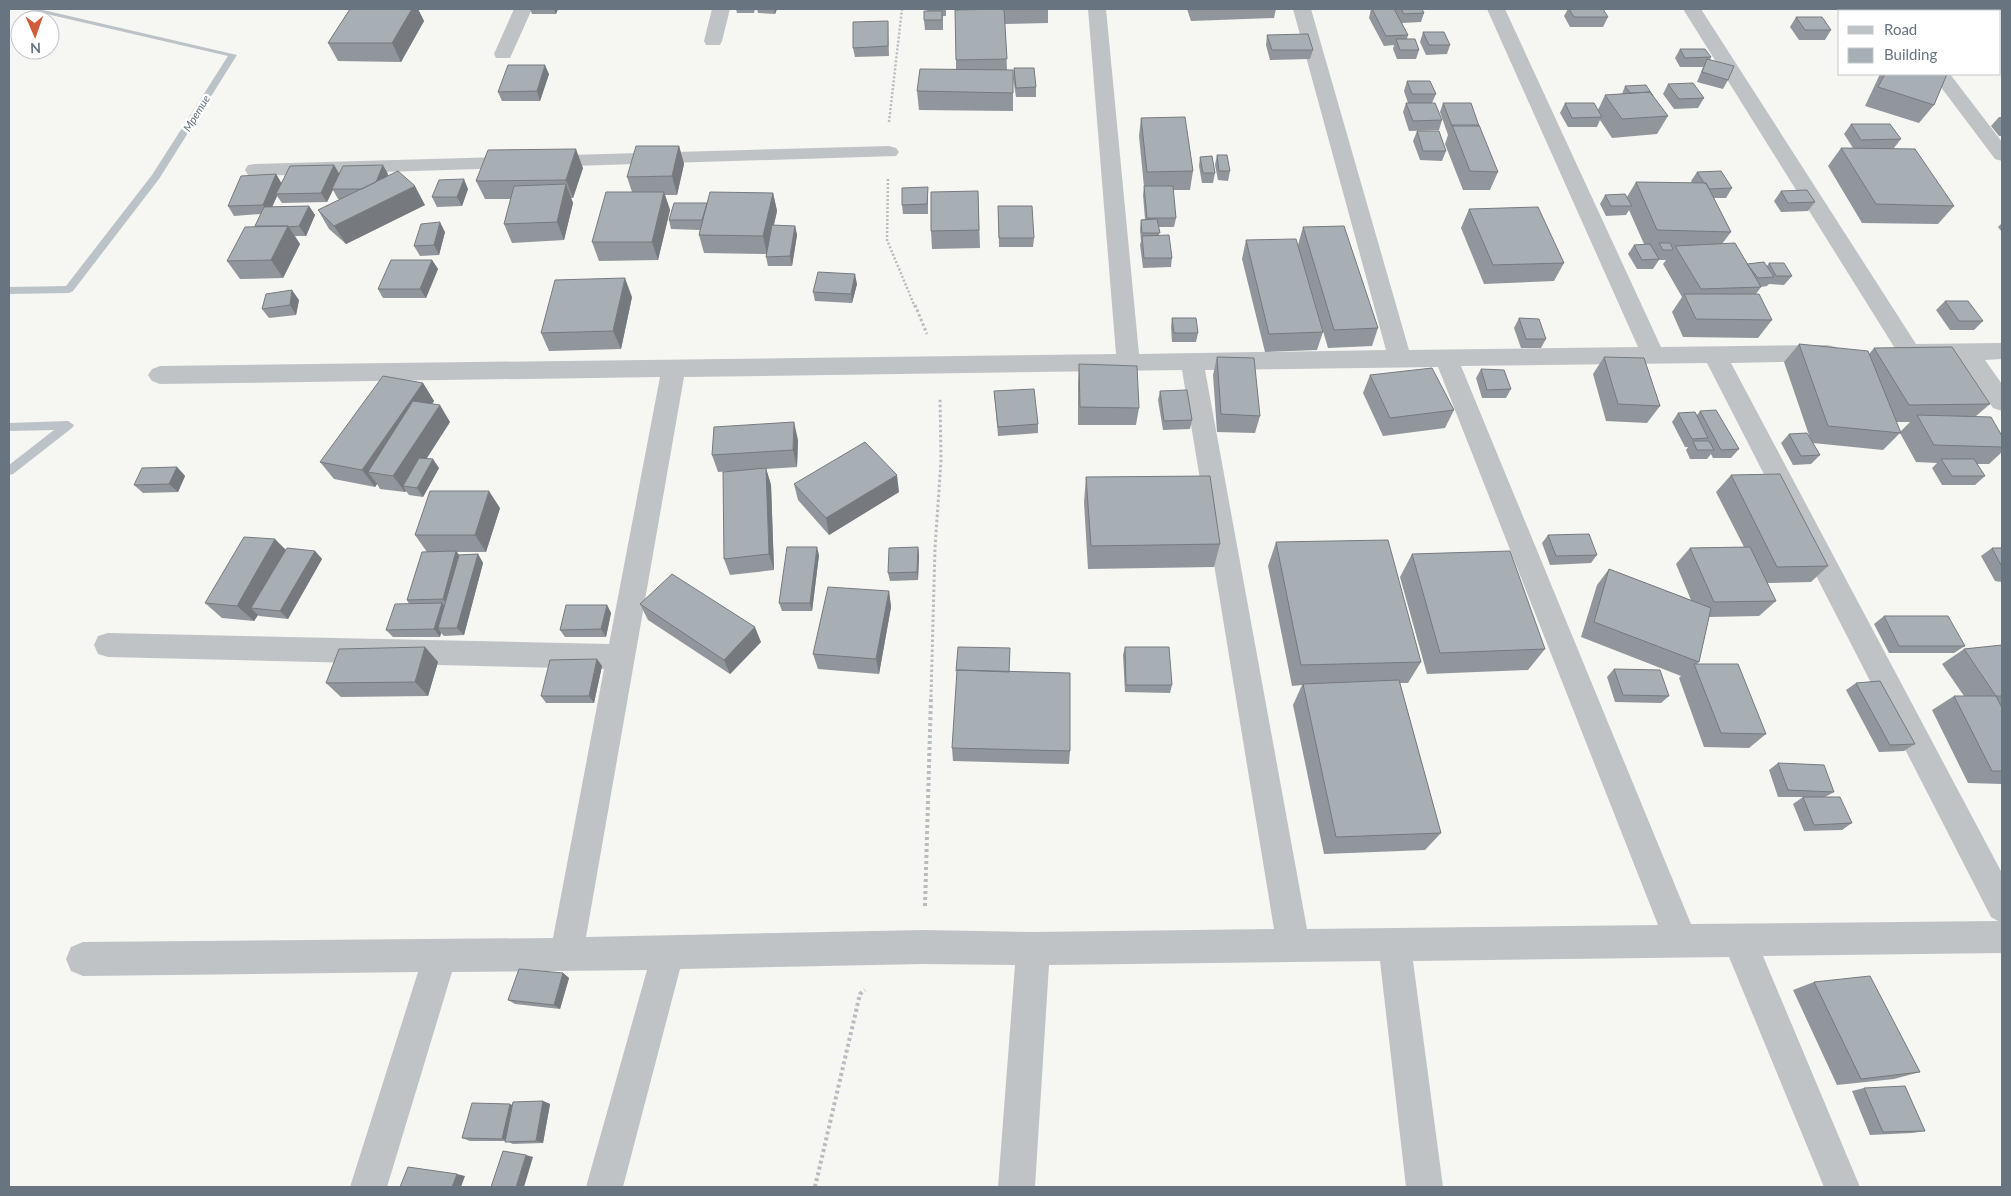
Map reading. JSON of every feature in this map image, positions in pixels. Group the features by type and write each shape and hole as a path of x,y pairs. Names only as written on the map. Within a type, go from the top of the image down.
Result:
{"street":[{"path":"504,54 523,9"},
{"path":"714,42 721,9"},
{"path":"1097,9 1128,362"},
{"path":"1302,9 1400,359"},
{"path":"1496,9 1654,356"},
{"path":"1692,9 1909,352"},
{"path":"1941,75 2002,155"},
{"path":"255,170 889,152"},
{"path":"1880,353 2002,351"},
{"path":"1967,352 2002,402"},
{"path":"160,375 1851,353"},
{"path":"1715,355 2002,906"},
{"path":"1446,358 1681,941"},
{"path":"1192,362 1292,945"},
{"path":"566,954 674,368"},
{"path":"108,644 621,657"},
{"path":"84,959 2002,937"},
{"path":"1739,940 1842,1187"},
{"path":"1394,944 1425,1187"},
{"path":"1018,1187 1033,949"},
{"path":"605,1187 668,953"},
{"path":"369,1187 440,956"}],"path":[{"path":"902,9 890,107 887,240 940,365 941,461 935,548 924,948"},
{"path":"816,1187 860,994 868,988"}],"building":[{"path":"350,9 412,9 392,43 328,43"},
{"path":"1004,9 1007,59 956,60 955,10"},
{"path":"1372,9 1394,9 1408,35 1386,36"},
{"path":"1401,9 1422,9 1424,13 1404,14"},
{"path":"1569,9 1603,9 1608,17 1574,17"},
{"path":"924,11 942,11 942,20 924,20"},
{"path":"1796,17 1822,17 1831,30 1805,30"},
{"path":"888,21 888,46 853,48 853,22"},
{"path":"1423,32 1444,32 1450,45 1429,45"},
{"path":"1308,34 1313,50 1272,50 1267,35"},
{"path":"1396,39 1415,39 1419,50 1400,50"},
{"path":"1680,49 1705,49 1711,57 1685,58"},
{"path":"1707,59 1734,66 1728,80 1702,72"},
{"path":"508,65 545,65 537,91 498,92"},
{"path":"1014,68 1034,68 1036,87 1016,88"},
{"path":"920,69 1013,70 1013,93 917,91"},
{"path":"1884,75 1947,75 1934,105 1878,87"},
{"path":"1407,81 1430,81 1436,94 1412,94"},
{"path":"1693,83 1704,98 1679,99 1668,84"},
{"path":"1646,85 1653,96 1650,92 1630,93 1625,86"},
{"path":"1650,92 1668,116 1622,119 1605,95"},
{"path":"1406,103 1435,103 1442,120 1413,121"},
{"path":"1443,103 1471,103 1479,126 1452,126"},
{"path":"1565,103 1594,103 1602,117 1572,118"},
{"path":"1185,117 1193,171 1147,172 1141,118"},
{"path":"1851,124 1890,124 1901,139 1861,140"},
{"path":"1452,125 1479,125 1498,172 1470,171"},
{"path":"1417,131 1439,131 1446,151 1423,151"},
{"path":"636,146 679,146 672,176 627,177"},
{"path":"1841,148 1915,149 1954,206 1876,204"},
{"path":"576,149 566,180 476,181 488,150"},
{"path":"1217,155 1227,155 1230,171 1219,171"},
{"path":"1212,156 1215,173 1203,173 1200,157"},
{"path":"334,165 321,193 276,194 290,166"},
{"path":"383,165 376,182 362,189 332,189 343,166"},
{"path":"398,171 415,186 334,226 318,210"},
{"path":"1721,171 1732,188 1709,189 1697,172"},
{"path":"276,174 263,205 228,206 241,176"},
{"path":"464,179 457,197 432,197 439,180"},
{"path":"1636,182 1706,183 1731,232 1657,230"},
{"path":"566,184 557,222 504,224 514,186"},
{"path":"1144,186 1173,186 1176,218 1147,218"},
{"path":"928,187 927,204 902,205 902,188"},
{"path":"1807,190 1815,202 1788,203 1781,191"},
{"path":"978,191 979,230 931,231 931,192"},
{"path":"606,192 664,192 652,242 592,242"},
{"path":"710,192 773,193 763,236 699,235"},
{"path":"1625,194 1632,206 1611,206 1605,195"},
{"path":"674,203 707,203 702,220 669,220"},
{"path":"309,206 299,226 255,226 264,207"},
{"path":"998,206 1032,206 1034,238 999,238"},
{"path":"1538,207 1564,263 1493,265 1469,209"},
{"path":"1157,219 1160,233 1142,233 1141,220"},
{"path":"440,222 434,245 414,246 421,224"},
{"path":"772,225 795,226 790,256 766,257"},
{"path":"288,226 271,260 227,261 245,227"},
{"path":"1344,226 1378,328 1334,330 1303,227"},
{"path":"1169,235 1172,258 1144,258 1142,236"},
{"path":"1296,239 1323,332 1269,334 1246,240"},
{"path":"1659,243 1670,243 1673,249 1663,250"},
{"path":"1735,243 1761,287 1701,289 1675,246"},
{"path":"1650,244 1659,259 1642,260 1634,245"},
{"path":"391,260 432,260 420,289 378,289"},
{"path":"1764,262 1774,277 1758,278 1747,264"},
{"path":"1769,263 1784,263 1792,276 1776,276"},
{"path":"818,272 855,274 851,294 813,292"},
{"path":"625,278 613,331 541,333 555,280"},
{"path":"292,290 290,305 262,309 266,294"},
{"path":"1684,294 1759,294 1772,320 1696,319"},
{"path":"1945,301 1968,301 1983,321 1959,321"},
{"path":"1172,318 1196,318 1198,333 1174,333"},
{"path":"1519,318 1539,319 1546,339 1526,339"},
{"path":"1799,344 1868,351 1901,433 1828,426"},
{"path":"1952,347 1990,404 1909,405 1874,348"},
{"path":"1217,357 1254,358 1260,416 1221,414"},
{"path":"1604,357 1644,358 1660,406 1618,404"},
{"path":"1079,364 1137,366 1139,408 1080,407"},
{"path":"1432,368 1454,410 1390,418 1370,375"},
{"path":"1481,369 1504,370 1511,389 1487,390"},
{"path":"383,376 423,383 362,470 320,462"},
{"path":"1034,389 1038,424 998,427 994,391"},
{"path":"1187,390 1192,420 1164,421 1160,391"},
{"path":"413,401 440,405 393,476 368,472"},
{"path":"1716,410 1739,449 1721,450 1700,411"},
{"path":"1695,412 1708,438 1692,439 1678,413"},
{"path":"1917,415 1991,417 2002,436 2002,447 1934,445"},
{"path":"794,422 793,450 712,455 714,427"},
{"path":"1807,433 1820,455 1801,456 1789,434"},
{"path":"1693,441 1709,441 1714,450 1697,450"},
{"path":"865,442 897,475 826,518 794,484"},
{"path":"419,458 433,459 417,488 403,486"},
{"path":"1941,459 1974,459 1985,476 1952,476"},
{"path":"177,467 169,484 134,485 142,468"},
{"path":"766,468 769,554 724,559 723,472"},
{"path":"1780,474 1828,566 1777,567 1731,475"},
{"path":"1210,476 1220,544 1091,546 1086,477"},
{"path":"430,491 489,491 475,535 415,535"},
{"path":"1589,534 1597,555 1556,556 1548,535"},
{"path":"244,537 275,539 237,606 205,603"},
{"path":"1388,540 1421,662 1301,665 1276,542"},
{"path":"787,547 817,547 810,603 779,603"},
{"path":"918,547 917,572 888,573 889,548"},
{"path":"1750,547 1776,601 1714,602 1690,548"},
{"path":"287,548 315,551 280,611 251,608"},
{"path":"1992,548 2002,548 2002,567"},
{"path":"456,551 443,599 407,600 422,552"},
{"path":"1510,551 1545,649 1440,653 1412,554"},
{"path":"478,554 457,628 438,628 459,555"},
{"path":"1609,569 1711,608 1699,662 1594,622"},
{"path":"672,574 755,627 724,660 640,604"},
{"path":"828,587 889,591 876,659 813,654"},
{"path":"442,603 434,629 386,630 395,604"},
{"path":"566,605 607,605 601,629 560,630"},
{"path":"1884,616 1948,616 1965,646 1899,646"},
{"path":"2002,645 2002,696 1996,696 1964,649"},
{"path":"425,647 415,682 326,683 339,649"},
{"path":"958,647 1010,648 1009,672 956,671"},
{"path":"1125,647 1169,647 1172,685 1126,685"},
{"path":"597,659 589,696 541,696 550,660"},
{"path":"1694,664 1738,664 1766,734 1721,733"},
{"path":"1614,669 1660,670 1669,696 1623,695"},
{"path":"957,670 1070,673 1070,751 952,748"},
{"path":"1399,680 1441,833 1336,837 1303,684"},
{"path":"1880,681 1915,744 1890,745 1856,683"},
{"path":"1954,696 1996,696 2002,708 2002,771 1992,771"},
{"path":"1778,763 1824,765 1834,792 1788,790"},
{"path":"1803,797 1840,797 1852,823 1814,825"},
{"path":"519,969 563,973 554,1005 508,1000"},
{"path":"1870,976 1920,1072 1861,1079 1814,982"},
{"path":"1905,1086 1925,1131 1883,1132 1864,1088"},
{"path":"543,1101 536,1141 505,1142 513,1102"},
{"path":"472,1103 510,1104 502,1139 462,1138"},
{"path":"503,1151 526,1155 516,1187 491,1187"},
{"path":"408,1167 457,1174 452,1187 400,1187"}],"waterway":[{"name":"Mpemue","path":"9,290 69,289 156,177 233,55 29,9"},
{"name":"Mpemue","path":"9,427 68,425 9,471"}]}
